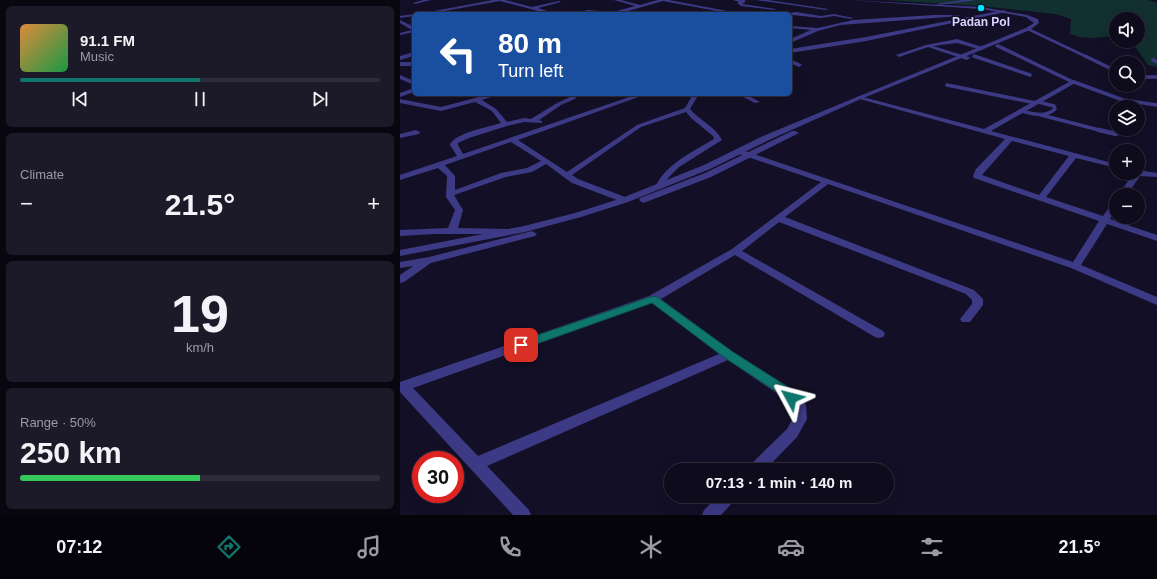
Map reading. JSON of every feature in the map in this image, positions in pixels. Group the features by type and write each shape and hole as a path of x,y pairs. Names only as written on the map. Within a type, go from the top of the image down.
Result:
{"street":[{"path":"415,3 429,0"},
{"path":"434,12 500,0 545,12"},
{"path":"616,0 641,6"},
{"path":"618,12 662,0 728,12"},
{"path":"735,0 745,1"},
{"path":"758,0 826,9"},
{"path":"400,253 506,232 578,215 625,200 708,167 739,151 863,99 998,46 1043,24 1043,19 981,8 939,4 849,0"},
{"path":"939,4 974,0"},
{"path":"745,1 740,4 788,12"},
{"path":"532,9 559,2"},
{"path":"792,51 866,39 974,18 1002,11"},
{"path":"582,12 601,12"},
{"path":"792,14 822,17 834,15 860,20"},
{"path":"400,17 412,15"},
{"path":"792,40 837,23 860,20 928,16 974,18"},
{"path":"400,21 412,29"},
{"path":"792,27 819,29"},
{"path":"929,47 967,57 982,48 1030,30"},
{"path":"400,34 412,31"},
{"path":"898,55 917,48 956,41 982,48"},
{"path":"998,46 1074,82"},
{"path":"400,55 412,55"},
{"path":"400,58 412,55"},
{"path":"792,62 799,65"},
{"path":"400,64 412,64"},
{"path":"400,78 412,81"},
{"path":"985,131 1074,82"},
{"path":"400,95 412,91"},
{"path":"400,101 441,109 490,96"},
{"path":"534,120 559,104 573,98 574,96"},
{"path":"400,178 638,96"},
{"path":"567,175 639,126 687,109 695,96"},
{"path":"744,96 757,102"},
{"path":"863,99 1109,164"},
{"path":"476,100 494,110 505,124"},
{"path":"660,187 664,176 676,165 718,140 716,135 697,120 687,109"},
{"path":"400,265 429,260 598,216 680,187 817,119"},
{"path":"461,156 454,145 455,142 466,136 524,120 534,120 551,126"},
{"path":"400,136 416,132"},
{"path":"1010,138 979,171 977,176 1157,238"},
{"path":"511,139 575,181 625,200"},
{"path":"739,151 1075,266 1157,301"},
{"path":"1041,198 1074,155"},
{"path":"450,194 504,175 529,170 546,161"},
{"path":"440,164 451,176 450,197 459,210 452,231"},
{"path":"1145,173 1157,175"},
{"path":"523,515 401,386 653,299 735,251 827,181"},
{"path":"1075,266 1109,214"},
{"path":"778,218 970,292 978,299 977,305 966,319"},
{"path":"400,233 452,231 506,232"},
{"path":"400,280 429,260 441,245"},
{"path":"400,265 418,249"},
{"path":"735,251 879,334"},
{"path":"653,299 729,355 784,390 799,405 800,419 792,432 762,463"},
{"path":"476,464 729,355"},
{"path":"710,515 722,503"}],"lane":[{"path":"1030,30 1109,68"},
{"path":"967,57 1030,75"},
{"path":"1153,60 1157,62"},
{"path":"1145,77 1157,77"},
{"path":"1074,82 1123,100 1157,105"},
{"path":"947,85 1037,102 1054,106 1056,109 1050,113 1041,115"},
{"path":"1021,111 1109,132"}],"green space":[{"path":"885,0 1148,0 1157,3 1157,67 1148,65 1145,61 1145,56 1142,56 1136,48 1145,48 1145,12 1109,12 1109,37 1093,38 1080,37 1070,34 1071,19 1055,14 980,6"}],"place":[{"name":"Padan Pol","path":"981,8"}],"route":[{"path":"521,345 653,299 729,355 784,390 791,398"}]}
